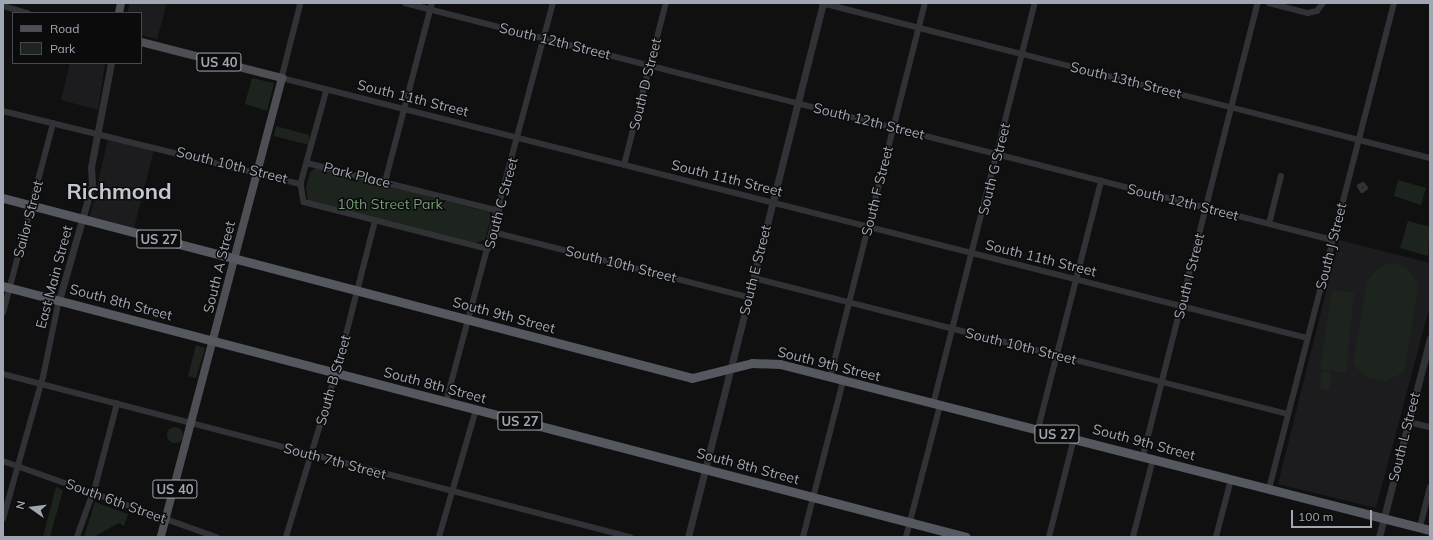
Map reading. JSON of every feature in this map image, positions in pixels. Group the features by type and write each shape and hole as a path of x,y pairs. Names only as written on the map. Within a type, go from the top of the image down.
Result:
{"highway":[{"name":"US 27","path":"3,198 83,219"},
{"name":"South 9th Street","path":"83,219 692,378 752,363 771,363 1074,438 1230,480 1430,530"},
{"name":"US 27","path":"6,287 59,300"},
{"name":"South 8th Street","path":"59,300 214,342 966,537"}],"main road":[{"name":"South 11th Street","path":"142,42 282,78"},
{"name":"South A Street","path":"161,537 167,520 191,424 214,342 234,259 282,78"}],"street":[{"name":"South A Street","path":"282,78 301,3"},
{"name":"South 12th Street","path":"405,3 1333,240"},
{"path":"385,182 432,3"},
{"name":"South C Street","path":"446,402 499,211 553,3"},
{"name":"South D Street","path":"624,165 666,3"},
{"name":"South 13th Street","path":"823,3 1430,158"},
{"name":"South E Street","path":"688,537 823,3"},
{"name":"South F Street","path":"830,378 925,3"},
{"name":"South G Street","path":"906,537 954,329 1035,3"},
{"name":"South I Street","path":"1143,456 1258,3"},
{"path":"1269,3 1308,13 1317,11 1322,3"},
{"name":"South J Street","path":"1269,489 1394,3"},
{"path":"3,6 24,12"},
{"name":"East Main Street","path":"3,519 16,464 40,383 59,300 83,219 111,64"},
{"name":"South 11th Street","path":"282,78 1308,338"},
{"name":"Park Place","path":"302,184 328,90"},
{"name":"South 10th Street","path":"3,111 52,124 258,171 302,184 304,202 488,250"},
{"name":"Sailor Street","path":"3,313 6,287 21,244 52,124"},
{"name":"Park Place","path":"308,163 499,211"},
{"path":"1269,224 1281,176"},
{"path":"1038,429 1101,181"},
{"name":"South B Street","path":"286,537 309,454 334,373 375,221"},
{"name":"South 10th Street","path":"493,232 748,297"},
{"name":"South 10th Street","path":"754,278 1288,414"},
{"name":"South L Street","path":"1379,537 1408,422 1427,362 1430,338"},
{"name":"South 7th Street","path":"3,374 630,537"},
{"path":"803,537 843,381"},
{"path":"77,537 92,493 117,404"},
{"path":"439,537 454,492 476,410"},
{"path":"1408,422 1430,427"},
{"path":"1049,537 1074,438"},
{"path":"1133,537 1153,459"},
{"name":"South 6th Street","path":"3,461 16,464 92,493 217,537"},
{"path":"1216,537 1230,480"},
{"path":"1420,527 1430,487"}],"shaded area":[{"path":"129,3 167,3 157,39 142,35 142,12 128,12"},
{"path":"70,64 105,64 98,110 61,100"},
{"path":"108,139 154,150 134,228 90,216"},
{"path":"1339,240 1430,263 1430,305 1376,508 1278,484"}],"green space":[{"path":"252,78 274,83 267,111 245,104"},
{"path":"276,126 309,135 309,145 274,136"},
{"name":"10th Street Park","path":"316,168 489,212 491,218 485,240 475,243 308,201 306,188 310,172"},
{"path":"1398,180 1426,188 1421,205 1394,196"},
{"path":"1408,221 1430,227 1428,256 1400,248"},
{"path":"1396,263 1407,268 1417,281 1418,291 1404,372 1385,382 1364,376 1353,363 1367,280 1382,265"},
{"path":"1332,290 1354,293 1346,373 1320,369"},
{"path":"196,345 205,348 196,378 188,376"},
{"path":"1321,371 1329,372 1332,379 1329,391 1320,389"},
{"path":"172,427 178,427 183,432 181,441 178,443 172,443 167,438 167,432"},
{"path":"56,487 63,490 50,537 43,537"},
{"path":"95,502 128,514 124,526 119,523 93,537 84,537"}],"district":[{"name":"Richmond","path":"119,192"}]}
